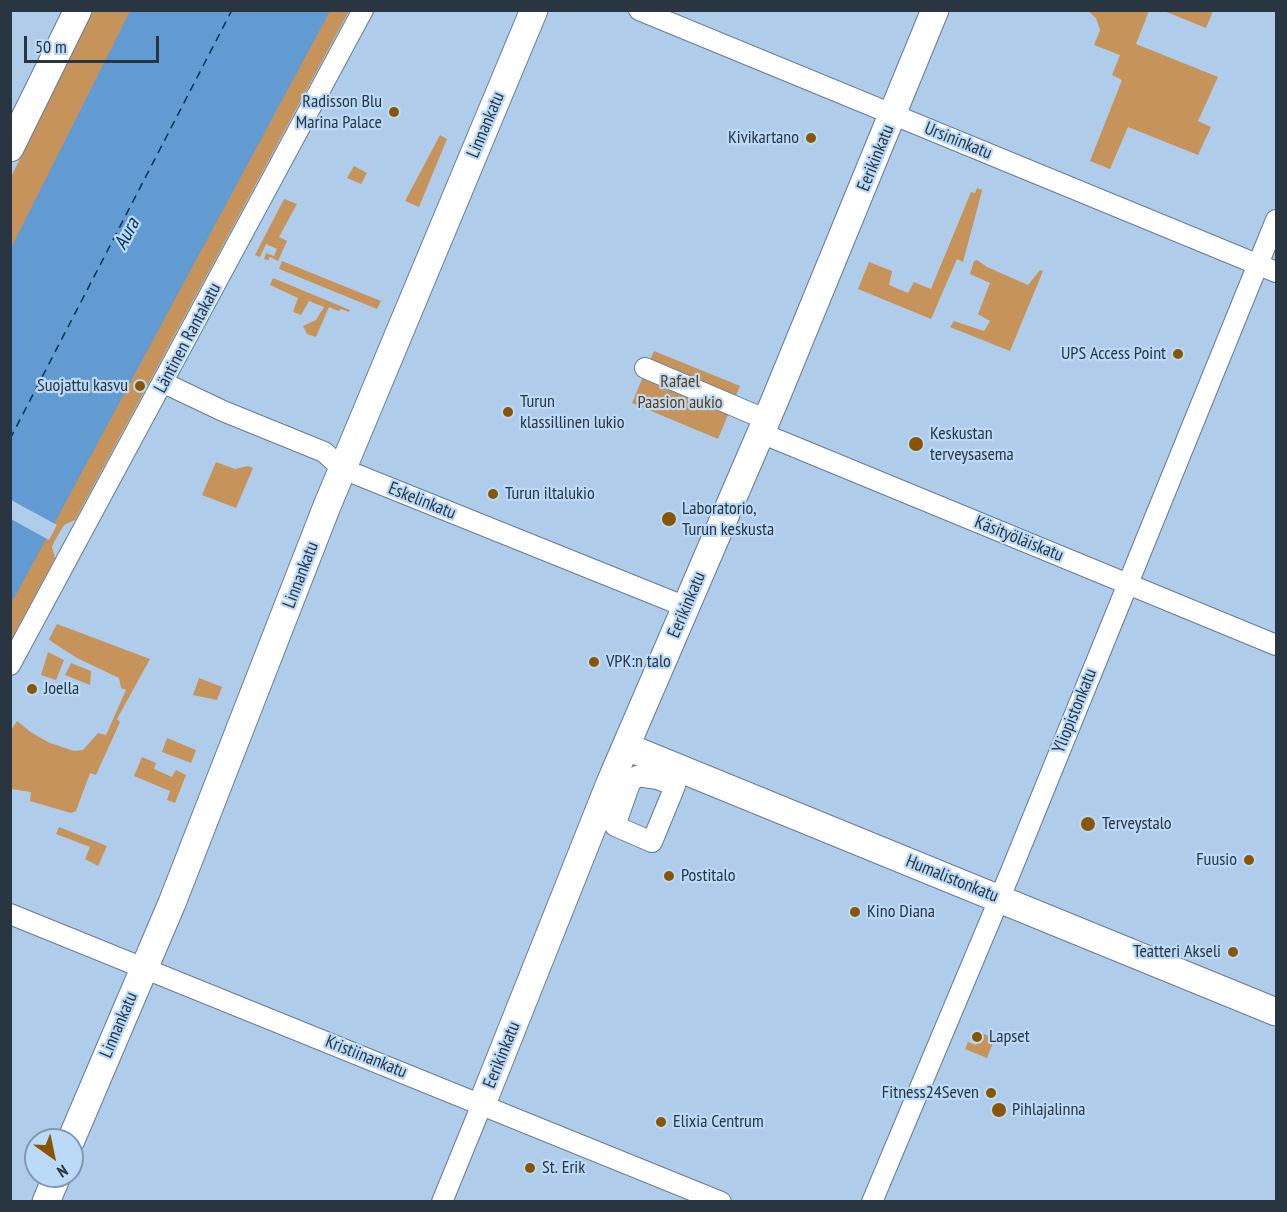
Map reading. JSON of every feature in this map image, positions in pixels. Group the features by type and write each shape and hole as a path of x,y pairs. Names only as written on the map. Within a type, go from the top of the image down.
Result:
{"street":[{"path":"10,148 78,10"},
{"name":"Läntinen Rantakatu","path":"10,665 363,10"},
{"name":"Linnankatu","path":"76,1128 144,968 343,469 534,10"},
{"name":"Ursininkatu","path":"639,10 1267,268"},
{"name":"Eerikinkatu","path":"442,1202 569,885 764,427 894,115 935,10"},
{"name":"Yliopistonkatu","path":"872,1202 1127,583 1267,268 1276,220"},
{"path":"645,368 764,427"},
{"name":"Eskelinkatu","path":"164,383 223,411 324,452 343,469 686,607"},
{"name":"Käsityöläiskatu","path":"764,427 1276,645"},
{"name":"Humalistonkatu","path":"627,747 1276,1012"},
{"name":"Kristiinankatu","path":"10,914 721,1202"},
{"path":"46,1202 52,1188"}],"green space":[{"path":"93,11 349,11 75,520 64,525 54,542 52,547 55,558 11,640 11,177"},
{"path":"1088,11 1149,11 1136,44 1218,77 1198,121 1211,127 1198,155 1128,127 1110,169 1090,161 1122,80 1112,75 1120,55 1094,45 1100,30 1096,18"},
{"path":"1164,11 1213,11 1206,28"},
{"path":"440,135 447,139 419,207 405,201"},
{"path":"354,166 367,173 361,184 347,178"},
{"path":"983,187 963,262 957,259 931,319 858,289 869,262 892,271 889,285 908,293 914,282 931,289 971,192 975,193 977,188 982,190"},
{"path":"284,199 297,204 279,237 287,241 278,261 270,257 268,260 264,259 266,253 274,256 277,249 266,244 260,257 255,255"},
{"path":"977,260 987,267 1028,285 1040,270 1043,271 1010,351 950,327 954,321 984,331 990,321 978,314 990,283 970,274 974,261"},
{"path":"282,261 381,301 377,309 279,269"},
{"path":"273,278 350,310 349,312 341,309 339,311 329,307 316,337 307,334 303,326 316,320 324,307 309,301 301,315 293,312 298,298 270,285"},
{"name":"Rafael Paasion aukio","path":"654,351 740,386 718,439 632,403"},
{"path":"216,462 235,469 248,466 253,468 236,508 202,495"},
{"path":"57,624 150,659 117,719 120,722 96,775 90,773 76,811 71,813 30,801 31,792 11,789 11,730 17,721 50,743 74,751 83,750 98,733 106,735 126,690 121,688 119,678 77,658 52,642 49,639"},
{"path":"48,652 64,660 56,680 41,675"},
{"path":"71,663 91,671 90,685 65,675"},
{"path":"199,678 222,687 217,700 193,695"},
{"path":"167,738 196,750 191,763 162,752"},
{"path":"142,757 156,763 154,769 172,777 176,770 186,775 175,803 167,800 170,791 134,776"},
{"path":"59,827 107,846 98,866 85,859 90,847 56,834"},
{"path":"981,1033 995,1038 987,1058 965,1049 968,1042 976,1045"}],"water":[{"name":"Aura","path":"130,11 330,11 11,604 11,248"}],"pier":[{"path":"11,500 57,525 49,540 11,519"}],"ferry route":[{"path":"10,439 232,10"}],"place":[{"name":"Radisson Blu Marina Palace","path":"394,112"},
{"name":"Kivikartano","path":"811,138"},
{"name":"UPS Access Point","path":"1178,354"},
{"name":"Suojattu kasvu","path":"140,386"},
{"name":"Turun klassillinen lukio","path":"508,412"},
{"name":"Keskustan terveysasema","path":"916,444"},
{"name":"Turun iltalukio","path":"493,494"},
{"name":"Laboratorio, Turun keskusta","path":"669,519"},
{"name":"VPK:n talo","path":"594,662"},
{"name":"Joella","path":"32,689"},
{"name":"Terveystalo","path":"1088,824"},
{"name":"Fuusio","path":"1249,860"},
{"name":"Postitalo","path":"669,876"},
{"name":"Kino Diana","path":"855,912"},
{"name":"Teatteri Akseli","path":"1233,952"},
{"name":"Lapset","path":"977,1037"},
{"name":"Fitness24Seven","path":"991,1093"},
{"name":"Pihlajalinna","path":"999,1110"},
{"name":"Elixia Centrum","path":"661,1122"},
{"name":"St. Erik","path":"530,1168"}]}
